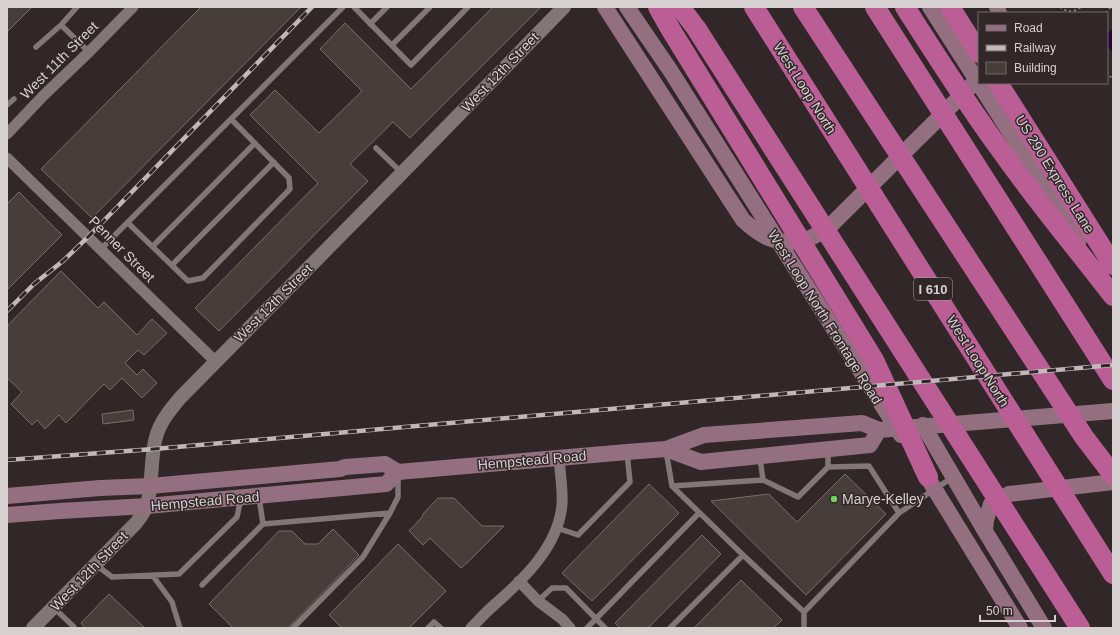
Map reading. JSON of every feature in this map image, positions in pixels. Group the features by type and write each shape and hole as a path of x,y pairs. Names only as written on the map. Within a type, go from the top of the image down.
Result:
{"highway":[{"path":"658,7 874,360 928,477"},
{"path":"680,7 696,28 1080,628"},
{"path":"803,7 1084,437 1113,475"},
{"path":"875,7 1113,380"},
{"path":"905,7 1004,156 1113,295"},
{"path":"950,7 978,51"},
{"name":"West Loop North","path":"758,14 1108,566"},
{"name":"US 290 Express Lane","path":"999,84 1113,265"},
{"path":"1084,437 1113,490"}],"main road":[{"path":"605,7 743,220 754,230 776,241 788,243 810,239 829,227 978,79"},
{"name":"West Loop North Frontage Road","path":"627,7 670,70 730,168 928,477 1020,628"},
{"path":"930,7 978,82"},
{"path":"980,84 1113,295"},
{"name":"Hempstead Road","path":"7,496 100,488 150,486 385,464 398,472 666,450 704,435 862,423 879,430 1113,411"},
{"path":"923,426 1044,628"},
{"name":"Hempstead Road","path":"666,450 701,462 870,445 879,430"},
{"name":"Hempstead Road","path":"7,515 147,506 386,484 398,472"},
{"path":"985,531 986,520 991,504 1009,494 1113,482"}],"street":[{"name":"West 11th Street","path":"7,134 44,95 133,7"},
{"name":"West 12th Street","path":"34,628 136,523 147,506 156,438 166,415 180,398 564,7"},
{"name":"Penner Street","path":"7,158 215,361"},
{"path":"471,628 519,581 548,547 557,528 562,504 559,458"},
{"path":"519,581 538,602 562,619 570,628"}],"lane":[{"path":"36,47 61,25 77,7"},
{"path":"101,249 343,7"},
{"path":"354,7 411,65 468,7"},
{"path":"370,24 387,7"},
{"path":"392,46 430,7"},
{"path":"61,25 89,52"},
{"path":"7,105 14,99"},
{"path":"128,223 188,281 203,278 290,189 289,178 232,119"},
{"path":"152,246 255,142"},
{"path":"376,148 402,173"},
{"path":"172,265 274,162"},
{"path":"828,449 828,467"},
{"path":"666,450 672,486 804,612"},
{"path":"557,528 578,535 630,482 627,452"},
{"path":"759,456 764,480"},
{"path":"672,486 764,480 798,497 828,467 869,466 899,513"},
{"path":"293,628 363,557 398,497 398,472"},
{"path":"804,628 804,612 899,513 953,477"},
{"path":"259,496 263,524"},
{"path":"95,564 112,577 180,574 237,517 241,498"},
{"path":"587,628 699,512"},
{"path":"202,585 263,524 390,513"},
{"path":"670,628 743,554"},
{"path":"153,576 172,602 180,628"},
{"path":"538,602 552,588 566,588 605,628"},
{"path":"54,608 74,628"},
{"path":"428,628 434,622 441,628"}],"path":[{"path":"1060,7 1069,12 1077,10 1081,7"}],"shaded area":[{"path":"1113,28 1113,53 1108,46 1108,33"}],"building":[{"path":"7,7 32,7 7,32"},
{"path":"201,7 301,7 92,218 41,169"},
{"path":"493,7 541,7 410,138 393,122 350,164 368,181 219,331 195,308 318,183 250,115 275,90 319,133 362,91 320,49 345,23 411,89"},
{"path":"19,192 62,235 7,290 7,204"},
{"path":"61,271 98,308 104,302 137,335 152,319 167,333 144,355 138,350 125,363 137,375 143,369 157,383 142,398 122,378 110,390 104,384 66,423 59,415 45,429 37,420 32,425 11,404 22,392 7,378 7,326"},
{"path":"133,410 134,420 103,424 102,414"},
{"path":"845,474 886,514 806,595 711,501 769,494 797,522"},
{"path":"649,484 679,513 592,601 562,573"},
{"path":"438,498 454,498 482,526 504,526 461,568 430,538 423,545 409,531"},
{"path":"333,529 359,555 288,628 233,628 209,604 279,531 292,531 305,544 318,544"},
{"path":"702,535 721,554 648,628 620,628 615,623"},
{"path":"398,544 446,591 409,628 342,628 329,615"},
{"path":"741,580 782,620 773,628 694,628"},
{"path":"109,594 145,628 85,628 81,623"}],"railway":[{"path":"7,311 34,284 63,261 88,237 312,7"},
{"path":"7,460 154,449 1113,365"}],"place":[{"name":"Marye-Kelley","path":"834,499"}]}
